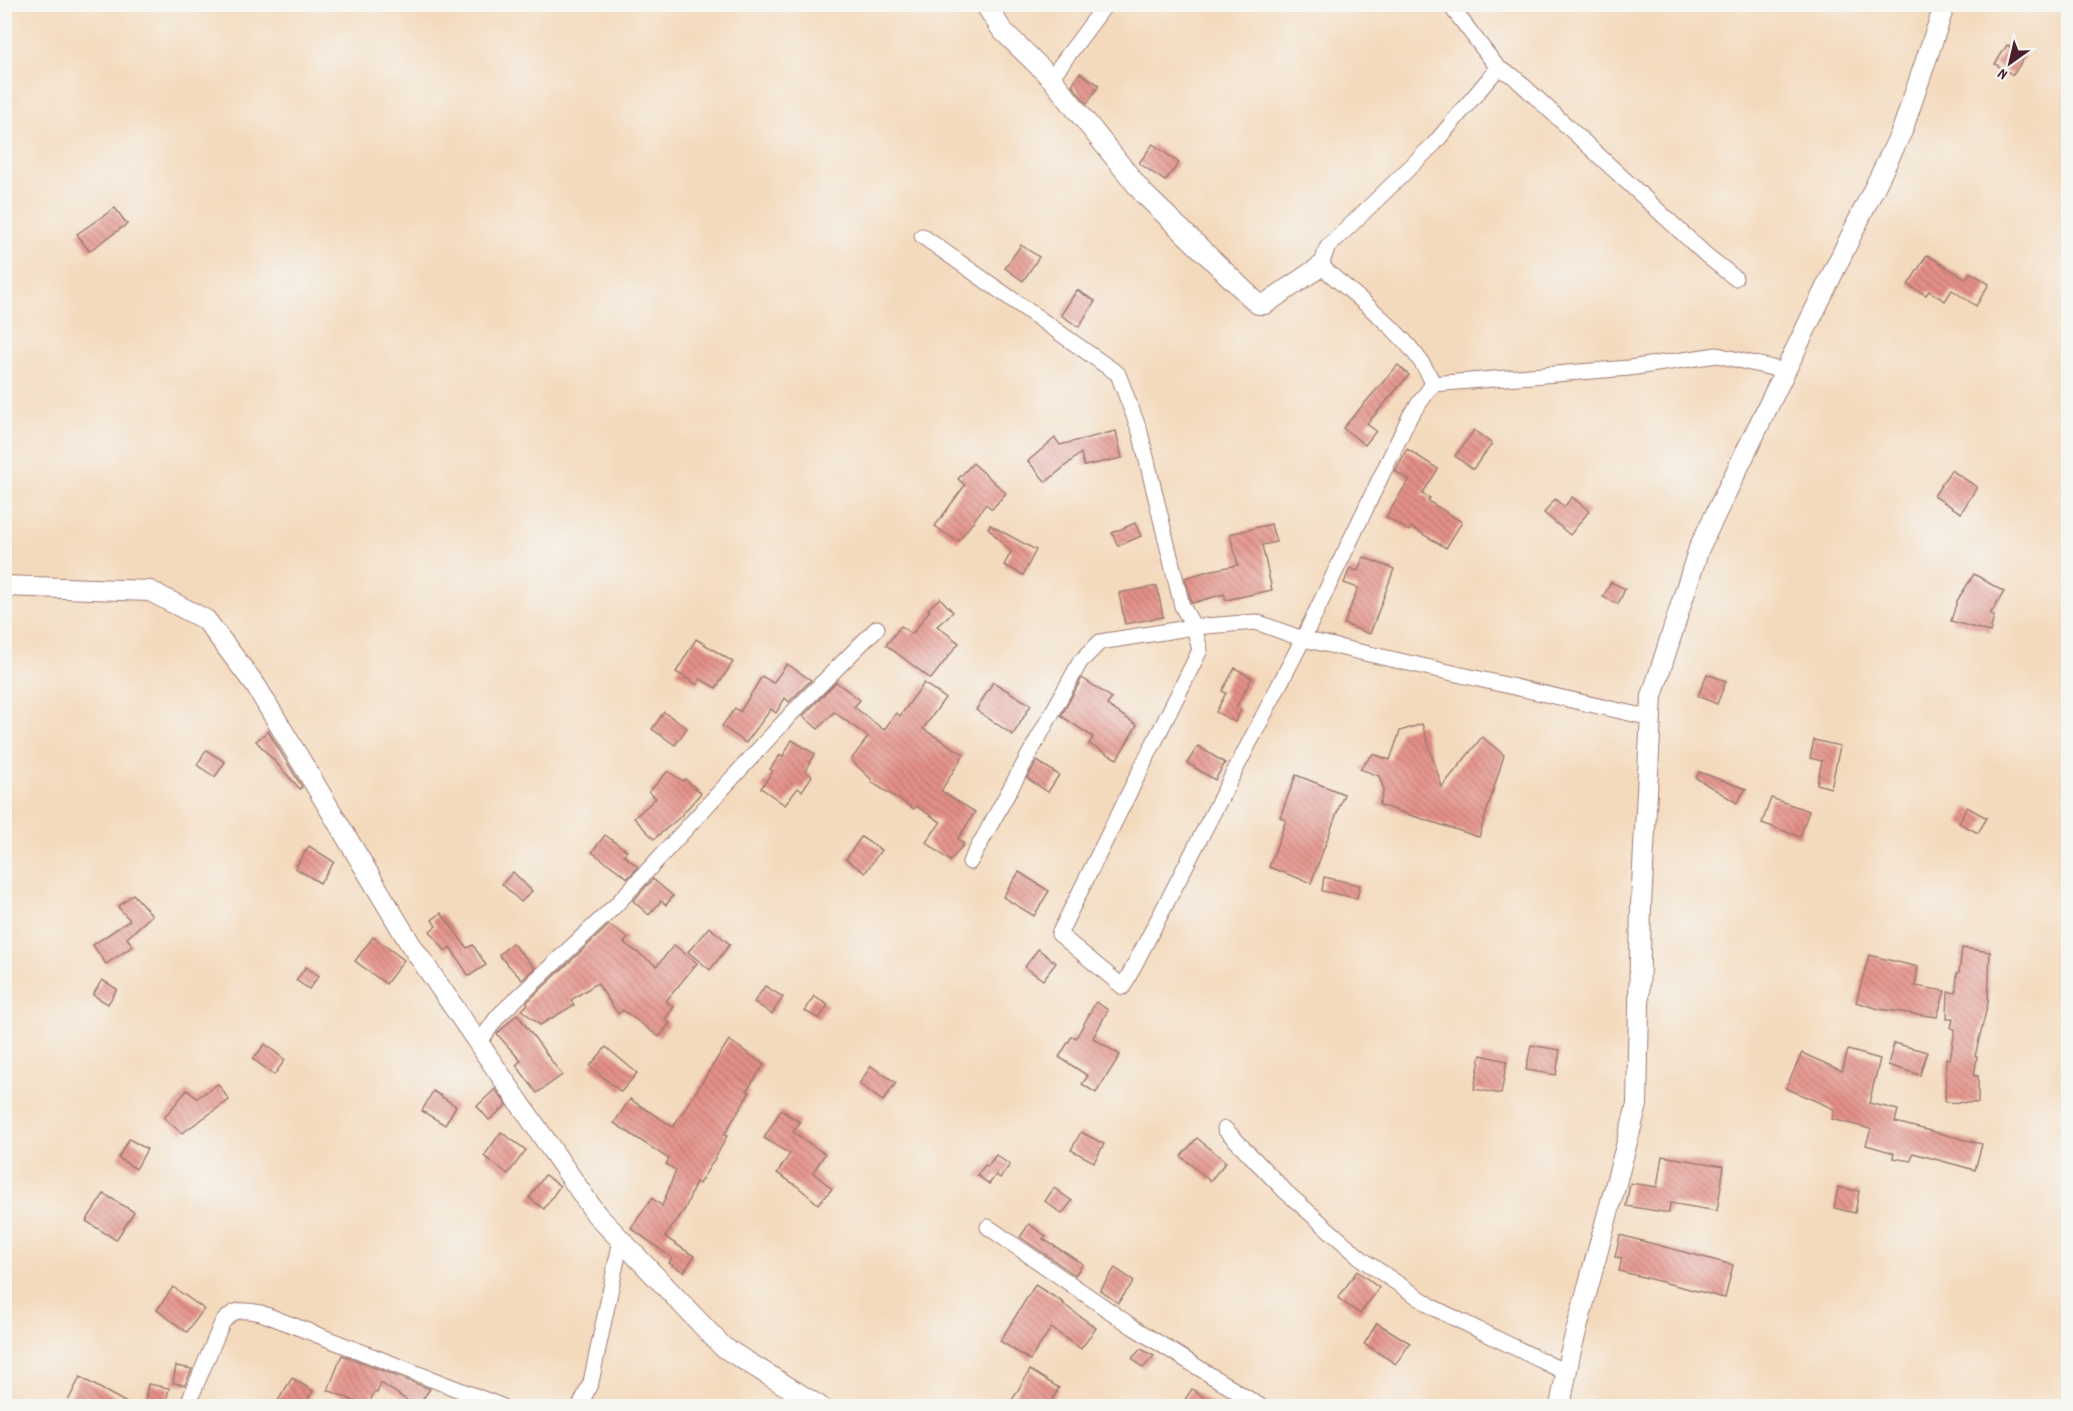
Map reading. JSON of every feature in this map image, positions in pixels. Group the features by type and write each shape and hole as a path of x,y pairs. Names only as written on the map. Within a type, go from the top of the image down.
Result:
{"street":[{"path":"985,4 1002,30 1051,78 1143,193 1258,304 1265,304 1321,266 1327,248 1434,144 1498,68"},
{"path":"1051,78 1106,4"},
{"path":"1449,4 1498,68 1513,76 1706,255 1735,278"},
{"path":"1560,1407 1636,1105 1641,905 1652,696 1699,548 1902,131 1945,4"},
{"path":"922,236 1118,374 1140,432 1182,606 1194,627 1200,650 1059,934 1123,987 1303,639 1410,416 1433,384 1629,368 1717,355 1785,371"},
{"path":"1321,266 1402,339 1427,368 1433,384"},
{"path":"4,585 150,591 206,620 256,686 411,945 596,1214 723,1347 819,1407"},
{"path":"970,862 1080,662 1100,642 1194,627 1256,622 1303,639 1651,718"},
{"path":"478,1043 498,1016 616,905 791,714 877,627"},
{"path":"1225,1129 1286,1192 1363,1260 1434,1308 1567,1373"},
{"path":"988,1227 1133,1327 1260,1407"},
{"path":"580,1407 591,1382 621,1240"},
{"path":"186,1407 222,1323 230,1313 243,1310 261,1313 501,1407"}],"building":[{"path":"2007,45 2025,56 2013,75 1995,64"},
{"path":"1080,73 1099,85 1087,104 1072,85"},
{"path":"1153,144 1179,163 1165,181 1139,163"},
{"path":"115,208 127,224 89,251 77,234"},
{"path":"1021,245 1039,257 1023,281 1005,268"},
{"path":"1927,255 1966,279 1970,272 1989,284 1976,306 1952,290 1945,301 1929,291 1926,295 1908,285"},
{"path":"1077,290 1095,301 1079,327 1061,315"},
{"path":"1398,365 1409,375 1367,424 1376,431 1365,445 1343,428"},
{"path":"1474,430 1492,444 1473,469 1455,456"},
{"path":"1116,431 1122,458 1084,466 1081,453 1046,482 1028,461 1055,438 1060,445"},
{"path":"1407,449 1438,469 1422,494 1430,498 1428,501 1462,522 1446,548 1411,527 1409,531 1386,517 1409,480 1395,471"},
{"path":"973,463 1006,493 992,509 986,504 958,542 935,526 965,485 958,479"},
{"path":"1951,470 1977,487 1961,513 1934,496"},
{"path":"1572,497 1589,511 1570,535 1544,513 1555,499 1564,507"},
{"path":"1135,523 1141,536 1118,546 1112,533"},
{"path":"1271,524 1276,542 1262,545 1272,590 1226,600 1224,594 1192,603 1185,578 1238,565 1230,534"},
{"path":"990,525 1036,550 1023,575 1004,565 1011,552 988,528"},
{"path":"1363,557 1394,569 1370,634 1344,624 1358,588 1344,583 1350,568 1358,571"},
{"path":"1974,574 2004,592 1990,614 1994,616 1990,632 1951,621 1957,601"},
{"path":"1611,582 1625,589 1618,604 1603,597"},
{"path":"1157,586 1163,617 1125,624 1119,593"},
{"path":"940,598 953,612 937,626 959,643 931,679 886,645 901,626 912,634 930,610 928,609"},
{"path":"696,639 733,662 716,688 700,679 697,685 676,672"},
{"path":"787,664 811,680 789,702 785,698 776,713 771,709 746,743 722,726 735,708 740,712 762,676 773,683"},
{"path":"1235,668 1252,678 1236,707 1241,710 1235,722 1216,712 1226,693 1222,691"},
{"path":"1707,674 1726,681 1717,704 1698,696"},
{"path":"1082,678 1112,698 1107,705 1137,725 1117,759 1089,744 1093,737 1061,716"},
{"path":"836,682 860,700 854,707 884,730 896,713 900,716 924,683 945,698 923,729 964,754 941,791 975,812 958,839 964,844 950,861 926,842 941,822 916,806 914,809 871,782 872,780 851,760 868,737 834,712 818,729 803,716"},
{"path":"993,682 1031,705 1013,735 976,710"},
{"path":"664,712 687,728 675,745 652,729"},
{"path":"1422,724 1442,787 1482,737 1504,755 1479,837 1379,805 1384,790 1379,776 1360,769 1373,754 1390,760 1400,731"},
{"path":"268,731 302,787 300,789 256,741"},
{"path":"792,740 815,754 805,771 812,776 802,791 798,788 785,805 761,788 773,771 770,769 780,755 783,756"},
{"path":"1814,740 1840,746 1831,788 1817,784 1822,761 1810,758"},
{"path":"1198,746 1225,763 1215,780 1187,763"},
{"path":"206,750 225,762 215,777 197,765"},
{"path":"1037,761 1059,775 1048,792 1027,778"},
{"path":"668,771 683,781 685,779 701,793 679,818 654,839 634,818 656,798 649,792"},
{"path":"1699,772 1746,789 1737,803 1696,778"},
{"path":"1296,775 1344,794 1311,883 1269,867 1286,820 1280,817"},
{"path":"1771,798 1809,811 1800,837 1762,823"},
{"path":"1967,807 1987,818 1978,833 1959,823"},
{"path":"605,835 627,851 624,855 638,867 628,878 592,852"},
{"path":"861,837 881,850 865,873 846,859"},
{"path":"309,846 334,862 320,883 295,868"},
{"path":"513,872 532,891 521,902 502,884"},
{"path":"1019,872 1049,891 1034,916 1003,897"},
{"path":"1324,877 1360,885 1357,898 1322,891"},
{"path":"653,879 673,896 666,905 661,901 649,915 633,901"},
{"path":"133,894 152,915 127,938 133,946 106,964 93,945 130,920 118,907"},
{"path":"441,913 467,948 473,945 486,965 469,976 450,947 445,951 430,931 436,926 432,920"},
{"path":"609,925 628,938 624,943 657,966 674,945 697,963 666,1001 674,1007 665,1019 670,1023 659,1037 623,1010 618,1014 597,983 571,1000 574,1005 540,1025 522,1010 528,1004 527,1002"},
{"path":"709,927 730,944 710,970 688,952"},
{"path":"373,937 404,960 386,984 355,961"},
{"path":"512,943 535,968 522,980 499,955"},
{"path":"1962,948 1990,952 1988,1003 1975,1056 1977,1057 1974,1076 1978,1076 1978,1103 1945,1102 1946,1058 1950,1059 1955,1029 1951,1028 1953,1019 1947,1019 1948,992 1956,993"},
{"path":"1038,949 1056,963 1043,980 1025,967"},
{"path":"1869,955 1918,967 1915,986 1945,991 1937,1017 1879,1009 1856,1002"},
{"path":"306,967 319,976 309,989 296,980"},
{"path":"102,980 117,989 108,1004 93,995"},
{"path":"765,986 783,997 772,1014 754,1002"},
{"path":"814,996 828,1005 819,1019 805,1011"},
{"path":"1096,1002 1108,1010 1093,1038 1120,1055 1096,1093 1082,1084 1088,1076 1059,1057 1072,1036 1076,1038"},
{"path":"517,1014 562,1075 537,1093 516,1065 521,1061 497,1034"},
{"path":"729,1040 764,1065 747,1090 750,1092 724,1135 727,1136 716,1157 699,1184 696,1182 685,1209 665,1237 694,1256 684,1272 669,1263 672,1258 631,1228 652,1198 662,1206 676,1170 666,1164 669,1159 614,1123 630,1099 673,1127"},
{"path":"1894,1043 1927,1052 1920,1075 1888,1065"},
{"path":"265,1044 285,1060 274,1075 253,1059"},
{"path":"1531,1045 1560,1050 1556,1075 1526,1070"},
{"path":"606,1047 637,1073 621,1092 590,1066"},
{"path":"1848,1050 1880,1059 1869,1103 1898,1110 1895,1122 1982,1144 1975,1170 1913,1153 1911,1161 1893,1158 1894,1153 1866,1145 1871,1129 1832,1119 1834,1109 1786,1088 1802,1053 1842,1071"},
{"path":"1481,1055 1507,1061 1501,1094 1474,1089"},
{"path":"871,1066 896,1083 883,1101 859,1084"},
{"path":"218,1084 229,1100 182,1133 164,1118 187,1090 197,1098"},
{"path":"495,1089 507,1105 489,1120 477,1106"},
{"path":"433,1091 456,1106 445,1125 422,1111"},
{"path":"781,1110 800,1122 793,1132 825,1154 813,1172 832,1189 818,1204 777,1173 790,1154 764,1138"},
{"path":"501,1132 526,1150 508,1174 484,1156"},
{"path":"1081,1132 1104,1144 1094,1162 1071,1150"},
{"path":"1197,1138 1226,1162 1210,1181 1181,1156"},
{"path":"129,1139 147,1149 136,1169 118,1158"},
{"path":"996,1155 1010,1165 1000,1178 996,1175 989,1184 977,1175"},
{"path":"1662,1156 1724,1166 1717,1211 1670,1203 1669,1213 1626,1206 1630,1183 1657,1187"},
{"path":"545,1175 560,1186 544,1209 529,1198"},
{"path":"1838,1187 1859,1191 1855,1213 1834,1208"},
{"path":"1054,1188 1072,1201 1062,1214 1045,1201"},
{"path":"104,1194 134,1212 116,1240 86,1221"},
{"path":"1029,1224 1046,1236 1043,1239 1083,1264 1075,1275 1020,1237"},
{"path":"1620,1235 1733,1265 1725,1298 1619,1271 1622,1258 1615,1257"},
{"path":"1115,1268 1134,1281 1118,1303 1100,1290"},
{"path":"1357,1271 1379,1288 1360,1314 1338,1298"},
{"path":"1035,1285 1064,1303 1096,1328 1081,1349 1051,1328 1030,1360 1000,1341"},
{"path":"173,1287 204,1309 187,1332 157,1310"},
{"path":"1377,1323 1410,1343 1396,1364 1364,1344"},
{"path":"1141,1349 1154,1356 1143,1368 1132,1358"},
{"path":"342,1355 430,1389 417,1407 381,1383 377,1393 374,1392 368,1407 328,1390"},
{"path":"176,1366 192,1369 185,1385 173,1383"},
{"path":"1030,1370 1059,1388 1048,1407 1008,1407"},
{"path":"80,1377 134,1407 65,1407"},
{"path":"292,1378 313,1391 303,1407 274,1407"},
{"path":"148,1384 169,1388 165,1407 144,1407"},
{"path":"1192,1389 1217,1407 1180,1407"}]}
